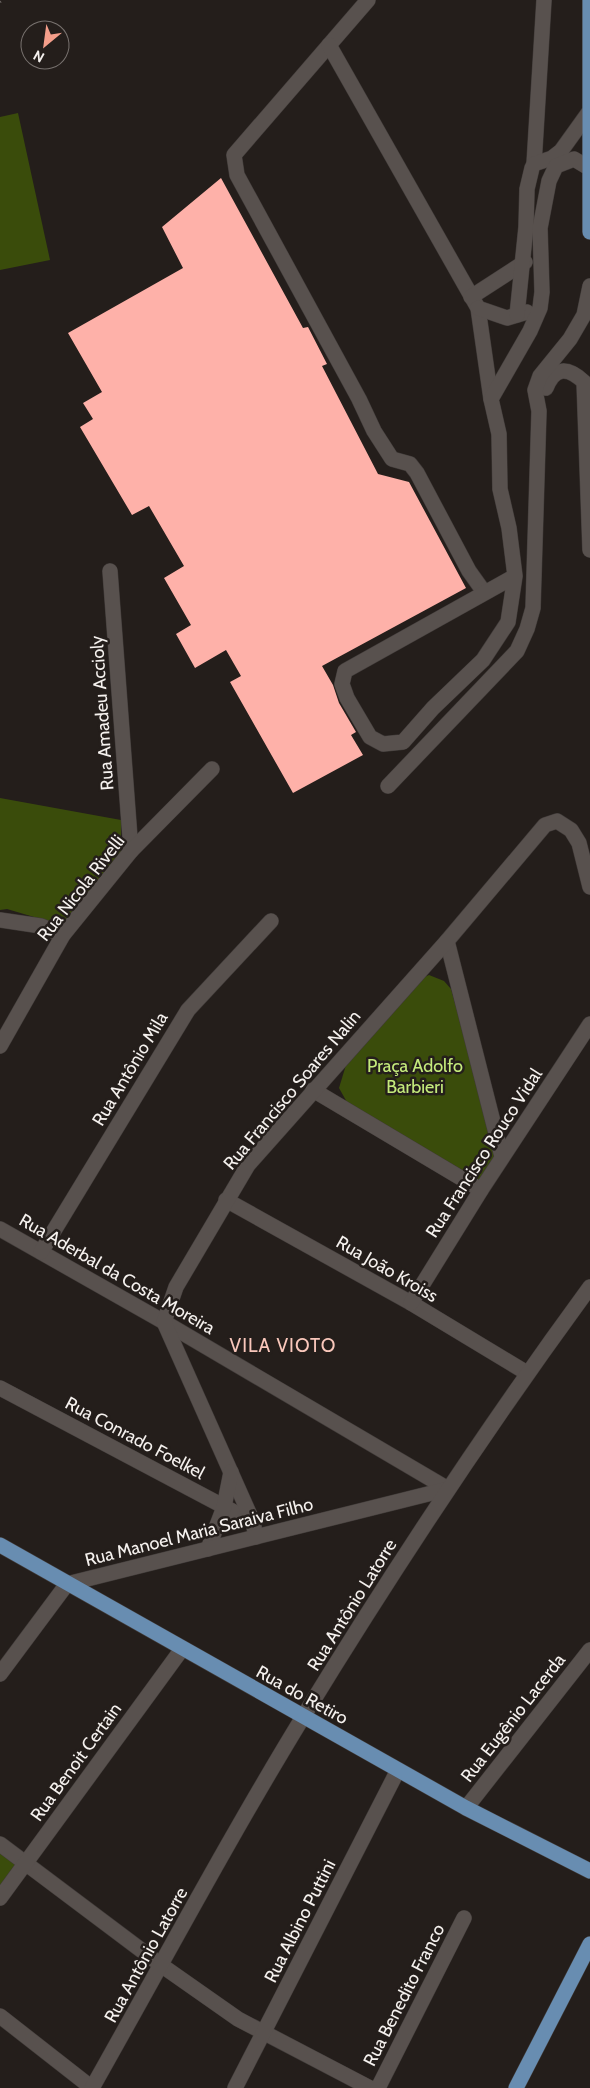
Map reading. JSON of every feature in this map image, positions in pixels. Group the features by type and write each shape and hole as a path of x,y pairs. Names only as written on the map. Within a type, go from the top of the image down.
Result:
{"main road":[{"path":"590,0 590,232"},
{"name":"Rua do Retiro","path":"0,1545 466,1808 590,1871"},
{"path":"516,2088 588,1954"}],"street":[{"path":"368,0 234,155 237,175 359,399 374,432 392,460 410,464 417,473 469,571 484,592"},
{"path":"517,315 527,189 534,164 544,0"},
{"path":"328,45 474,303 499,434 500,489 509,528 515,576 508,622 483,660 432,708 402,742 383,744 370,737 346,698 342,684 345,671 515,576"},
{"path":"534,164 552,158 561,151 589,112"},
{"path":"491,399 530,331 540,308 542,292 540,228 552,172 562,163 574,159 589,168"},
{"path":"474,303 521,266 541,247"},
{"path":"388,786 427,743 517,651 527,629 533,608 536,578 539,411 535,390 584,315 590,286"},
{"path":"474,303 507,318 540,308"},
{"path":"539,411 549,380 556,372 567,370 575,373 584,382 590,550"},
{"name":"Rua Amadeu Accioly","path":"110,571 131,852"},
{"path":"406,739 427,743"},
{"name":"Rua Nicola Rivelli","path":"0,1046 63,935 131,852 212,769"},
{"name":"Rua Francisco Soares Nalin","path":"164,1322 176,1287 248,1165 446,941 544,825 557,821 571,830 579,842 590,886"},
{"path":"0,920 41,926 63,935"},
{"name":"Rua Antônio Mila","path":"41,1252 188,1010 271,921"},
{"path":"446,941 502,1157"},
{"name":"Rua Francisco Rouco Vidal","path":"411,1303 502,1157 590,1024"},
{"path":"313,1090 481,1190"},
{"name":"Rua João Kroiss","path":"226,1200 411,1303 527,1373"},
{"name":"Rua Aderbal da Costa Moreira","path":"0,1229 164,1322 448,1489"},
{"name":"Rua Antônio Latorre","path":"92,2088 303,1717 448,1489 527,1373 590,1287"},
{"path":"164,1322 231,1472 254,1529"},
{"name":"Rua Conrado Foelkel","path":"0,1388 224,1507 254,1529"},
{"path":"208,1549 224,1507 231,1472"},
{"name":"Rua Manoel Maria Saraiva Filho","path":"0,1674 67,1584 208,1549 254,1529 448,1489"},
{"name":"Rua Benoit Certain","path":"0,1898 182,1649"},
{"name":"Rua Eugênio Lacerda","path":"466,1808 590,1650"},
{"name":"Rua Albino Puttini","path":"235,2088 398,1770"},
{"path":"0,1844 162,1965 238,2019 370,2088"},
{"name":"Rua Benedito Franco","path":"378,2088 464,1918"},
{"path":"0,2016 92,2088"}],"green space":[{"path":"18,113 50,260 0,270 0,117"},
{"path":"0,798 121,820 121,853 61,925 7,909 0,910"},
{"name":"Praça Adolfo Barbieri","path":"429,975 444,981 451,989 499,1157 483,1182 348,1104 339,1088 346,1065 418,980"},
{"path":"0,1851 19,1866 0,1892"}],"building":[{"path":"221,178 303,328 308,327 327,364 322,366 378,474 409,482 466,588 322,666 333,685 339,703 356,732 351,735 363,755 293,793 230,682 241,676 226,650 195,668 176,634 191,625 164,578 184,566 149,506 132,515 80,427 93,419 83,403 102,392 68,333 183,268 162,227"}],"district":[{"name":"VILA VIOTO","path":"283,1345"}]}
